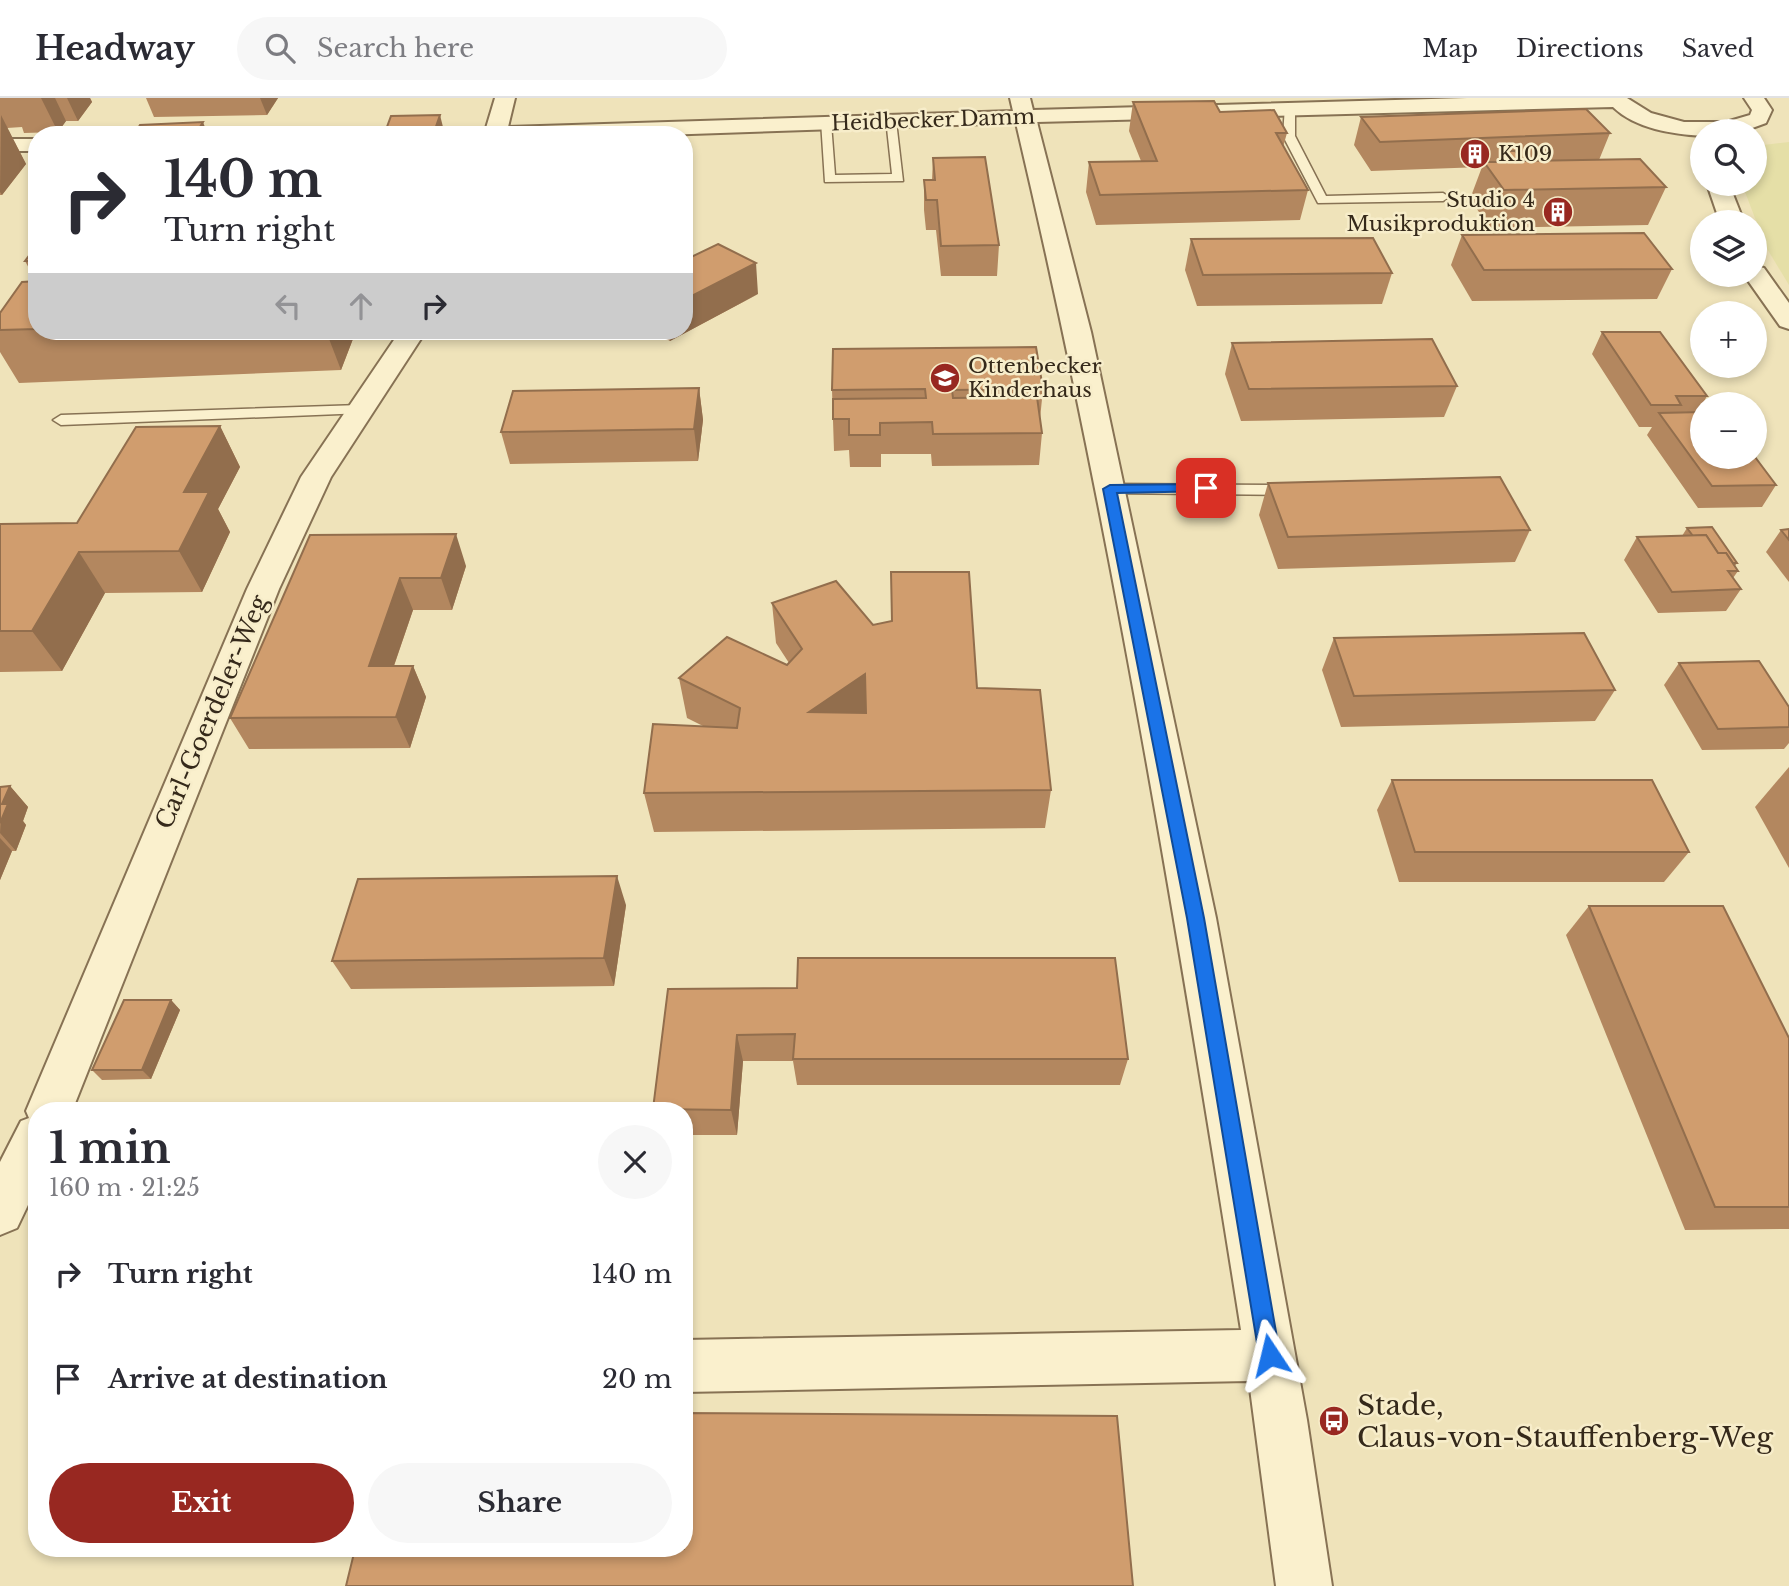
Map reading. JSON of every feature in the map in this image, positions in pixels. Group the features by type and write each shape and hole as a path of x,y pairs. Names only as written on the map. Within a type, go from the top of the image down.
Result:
{"street":[{"path":"497,126 505,98"},
{"path":"1754,98 1762,110 1759,119"},
{"path":"1616,100 1654,121 1690,133"},
{"name":"Heidbecker Damm","path":"693,127 890,121 1023,108 1289,108 1616,100"},
{"path":"1023,108 1077,332 1196,918 1270,1355 1304,1586"},
{"path":"0,145 28,145"},
{"path":"1764,287 1789,321"},
{"name":"Carl-Goerdeler-Weg","path":"53,1102 176,795 263,589 316,477 407,340"},
{"path":"0,1212 28,1154"},
{"path":"693,1366 1270,1355"}],"lane":[{"path":"1289,108 1289,136 1322,200 1443,197"},
{"path":"825,123 829,179 899,178 890,121"},
{"path":"61,420 360,411"},
{"path":"1110,489 1305,490"}],"shaded area":[{"path":"1789,142 1789,285 1767,249 1767,210 1752,210 1747,196 1767,196 1767,145"}],"building":[{"path":"1214,101 1220,112 1274,110 1287,133 1276,133 1308,190 1100,195 1089,162 1157,161 1133,102"},
{"path":"1586,109 1610,133 1380,142 1361,117"},
{"path":"440,115 436,126 387,126 391,116"},
{"path":"203,122 201,126 140,125"},
{"path":"1505,151 1515,151 1524,161 1640,159 1666,187 1504,190 1484,162 1513,162"},
{"path":"985,157 999,245 941,246 937,200 926,200 924,180 935,180 933,158"},
{"path":"1644,233 1672,269 1484,270 1462,235"},
{"path":"1373,238 1392,273 1203,275 1191,239"},
{"path":"718,244 756,263 693,295 693,256"},
{"path":"22,282 28,282 28,329 0,330 0,313"},
{"path":"1602,332 1660,332 1690,373 1690,378 1694,378 1704,392 1676,396 1681,405 1651,405"},
{"path":"1432,339 1457,386 1249,389 1232,343"},
{"path":"1036,347 1043,389 952,390 953,398 1037,397 1042,433 933,434 932,422 880,423 880,435 849,435 849,419 833,419 833,399 926,398 925,389 832,390 833,349"},
{"path":"699,388 694,429 501,432 513,391"},
{"path":"1690,412 1690,456 1659,413"},
{"path":"220,426 184,492 209,492 179,551 79,552 32,631 0,631 0,524 77,523 136,427"},
{"path":"1700,469 1764,469 1776,485 1712,486"},
{"path":"1500,477 1530,530 1288,537 1268,483"},
{"path":"1712,527 1737,563 1733,563 1726,553 1718,553 1706,535 1693,536 1687,528"},
{"path":"1789,529 1789,540 1781,530"},
{"path":"456,534 441,578 400,578 369,666 413,666 396,717 230,718 310,535"},
{"path":"1706,535 1718,553 1726,553 1738,571 1728,571 1741,589 1672,592 1637,537"},
{"path":"891,572 969,572 977,688 1040,690 1051,790 644,793 653,724 737,728 740,708 679,678 727,637 787,665 802,649 772,603 836,581 873,625 892,621","holes":["865,674 866,713 809,712"]},
{"path":"1584,633 1615,690 1354,696 1334,638"},
{"path":"1759,661 1789,707 1789,727 1718,729 1679,663"},
{"path":"1392,780 1652,780 1689,852 1415,852"},
{"path":"10,786 2,804 8,804 0,823 0,787"},
{"path":"617,876 604,958 332,961 358,879"},
{"path":"1589,906 1723,906 1789,1038 1789,1207 1715,1207"},
{"path":"798,958 1115,958 1128,1059 793,1059 795,1034 737,1035 731,1110 693,1110 693,1102 654,1102 668,989 797,988"},
{"path":"124,1000 171,1000 142,1070 92,1070"},
{"path":"693,1413 1117,1416 1133,1586 346,1586 353,1557 693,1557"}],"place":[{"name":"K109","path":"1475,154"},
{"name":"Studio 4 Musikproduktion","path":"1558,212"},
{"name":"Ottenbecker Kinderhaus","path":"945,378"},
{"name":"Stade, Claus-von-Stauffenberg-Weg","path":"1334,1421"}],"route":[{"path":"1206,488 1110,489 1196,918 1270,1355"}]}
